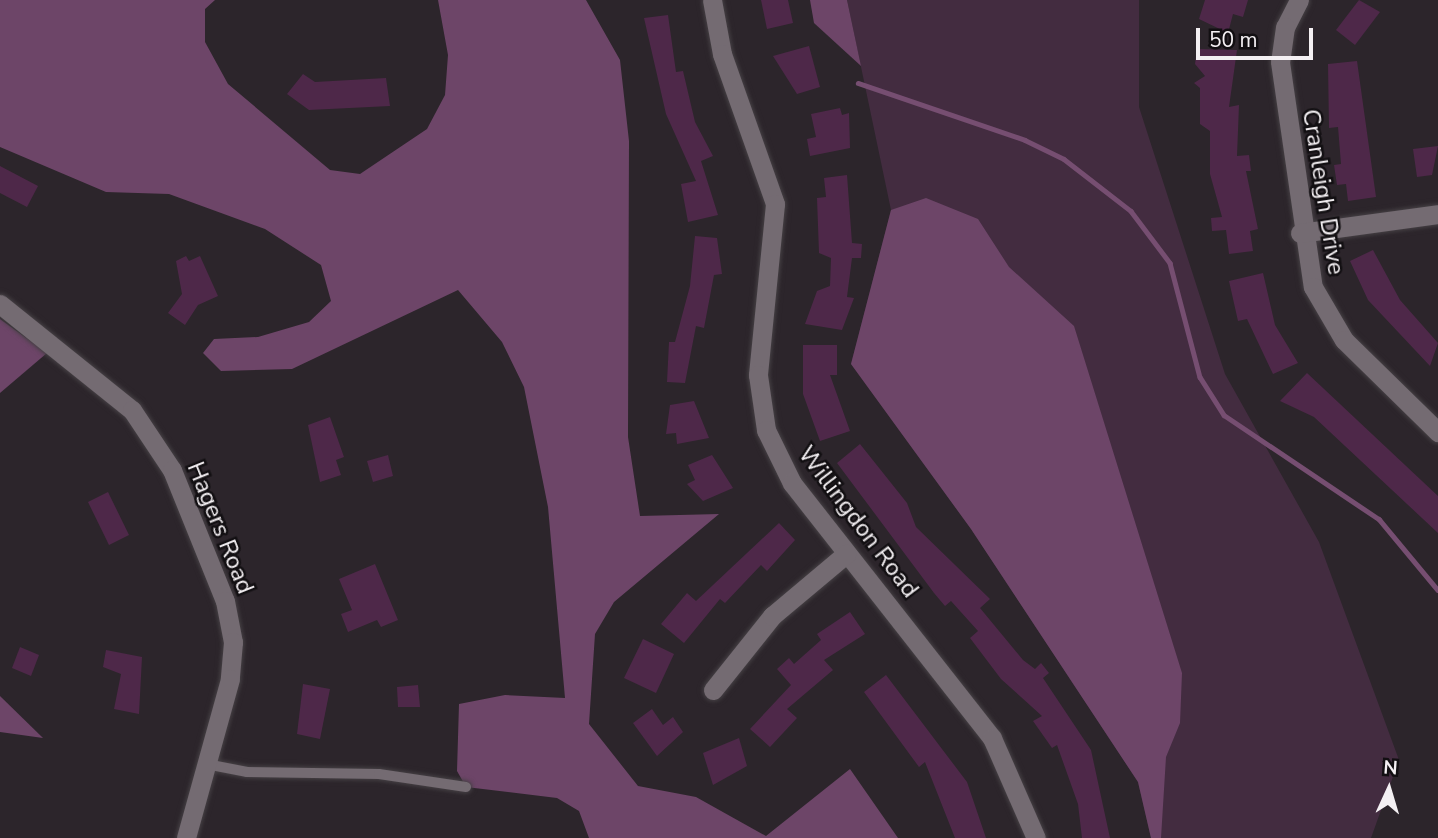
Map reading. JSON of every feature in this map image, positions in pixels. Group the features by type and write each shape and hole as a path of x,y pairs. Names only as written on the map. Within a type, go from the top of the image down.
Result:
{"street":[{"name":"Willingdon Road","path":"712,0 722,54 775,204 758,375 766,430 792,483 992,738 1017,784 1036,838"},
{"name":"Cranleigh Drive","path":"1298,0 1285,27 1280,62 1300,233 1313,286 1332,325 1379,379 1438,432"},
{"path":"1300,233 1438,214"},
{"name":"Hagers Road","path":"0,304 124,402 185,497 225,601 233,642 230,679 186,838"},
{"path":"713,690 772,616 846,554"}],"lane":[{"path":"205,764 247,772 379,774 466,787"}],"shaded area":[{"path":"0,0 215,0 205,9 205,42 228,84 330,170 360,174 427,129 445,95 448,55 438,0 586,0 620,60 629,141 628,437 640,516 719,514 614,602 595,634 589,724 638,786 696,797 766,836 850,769 898,838 589,838 579,811 557,798 466,787 457,771 459,704 505,695 565,698 548,507 524,387 502,342 458,290 292,369 221,371 203,353 214,339 258,337 309,322 331,301 321,265 265,229 169,194 106,192 0,147"},
{"path":"810,0 847,0 861,66 814,23"},
{"path":"847,0 1139,0 1139,107 1225,374 1319,542 1399,760 1371,838 1151,838 1138,782 971,529 851,364 891,210"},
{"path":"926,198 978,219 1009,267 1074,326 1182,673 1180,723 1166,757 1161,838 1151,838 1138,782 971,529 851,364 891,210"},
{"path":"0,319 47,353 0,393"},
{"path":"0,696 43,738 0,732"}],"building":[{"path":"761,0 788,0 793,23 767,29"},
{"path":"1205,0 1248,0 1243,17 1233,14 1228,33 1199,19"},
{"path":"1359,0 1380,12 1355,45 1336,30"},
{"path":"668,15 676,72 683,71 695,122 713,156 701,161 718,215 688,222 681,184 696,181 666,114 644,18"},
{"path":"809,46 820,87 797,94 773,56"},
{"path":"1197,49 1237,50 1229,107 1239,105 1237,156 1249,155 1251,171 1246,171 1258,229 1250,231 1253,251 1229,254 1226,230 1212,231 1211,218 1222,217 1210,174 1210,131 1200,124 1200,88 1194,83 1205,76 1195,64"},
{"path":"1357,61 1376,197 1348,201 1346,184 1337,185 1334,165 1341,164 1338,127 1329,128 1328,64"},
{"path":"303,74 315,82 386,78 390,106 309,110 287,94"},
{"path":"840,108 842,115 849,113 850,148 810,156 807,139 816,137 811,114"},
{"path":"1438,146 1432,175 1417,177 1413,149"},
{"path":"0,166 38,186 27,207 0,193"},
{"path":"847,175 852,243 862,244 861,258 852,258 847,297 854,298 842,330 805,324 817,291 830,286 831,258 819,253 817,198 826,197 824,178"},
{"path":"695,236 717,238 722,274 714,275 704,328 696,326 685,383 667,382 669,342 675,342 690,286"},
{"path":"1373,250 1400,300 1438,343 1430,366 1368,300 1350,261"},
{"path":"186,256 189,261 200,256 218,296 198,305 185,325 168,313 182,294 176,261"},
{"path":"1263,273 1275,325 1298,363 1273,374 1247,319 1238,321 1229,281"},
{"path":"803,345 837,345 837,375 830,375 850,431 820,441 803,394"},
{"path":"1307,373 1438,496 1438,533 1314,417 1280,401"},
{"path":"694,401 709,438 677,444 676,433 666,434 670,405"},
{"path":"330,417 344,457 336,460 341,475 320,482 308,425"},
{"path":"860,444 907,503 916,527 990,599 980,608 1023,660 1035,669 1041,663 1049,673 1043,678 1091,750 1110,838 1082,838 1078,804 1057,745 1052,748 1033,721 1042,716 1001,679 970,638 978,631 951,601 945,606 934,593 837,463"},
{"path":"388,455 393,476 373,482 367,461"},
{"path":"712,455 733,488 703,501 687,484 695,480 688,465"},
{"path":"108,492 129,535 109,545 88,502"},
{"path":"779,523 795,540 767,571 761,565 725,603 720,599 684,643 661,624 687,593 696,601"},
{"path":"375,564 398,620 381,627 377,620 348,632 341,614 352,610 339,579"},
{"path":"850,612 865,634 824,660 833,670 787,709 797,718 770,747 750,729 791,685 777,669 789,658 794,664 821,640 817,634"},
{"path":"643,639 674,654 656,693 624,678"},
{"path":"20,647 39,655 31,676 12,668"},
{"path":"106,650 142,657 139,714 114,709 121,674 103,667"},
{"path":"886,675 967,782 986,838 955,838 925,762 919,767 864,692"},
{"path":"303,684 330,689 320,739 297,734"},
{"path":"418,685 420,707 398,707 397,687"},
{"path":"652,709 663,725 673,717 683,732 657,756 633,723"},
{"path":"739,738 747,766 713,785 703,753"}],"waterway":[{"path":"858,83 1025,140 1064,159 1131,211 1170,263 1200,377 1224,415 1379,519 1438,590"}]}
